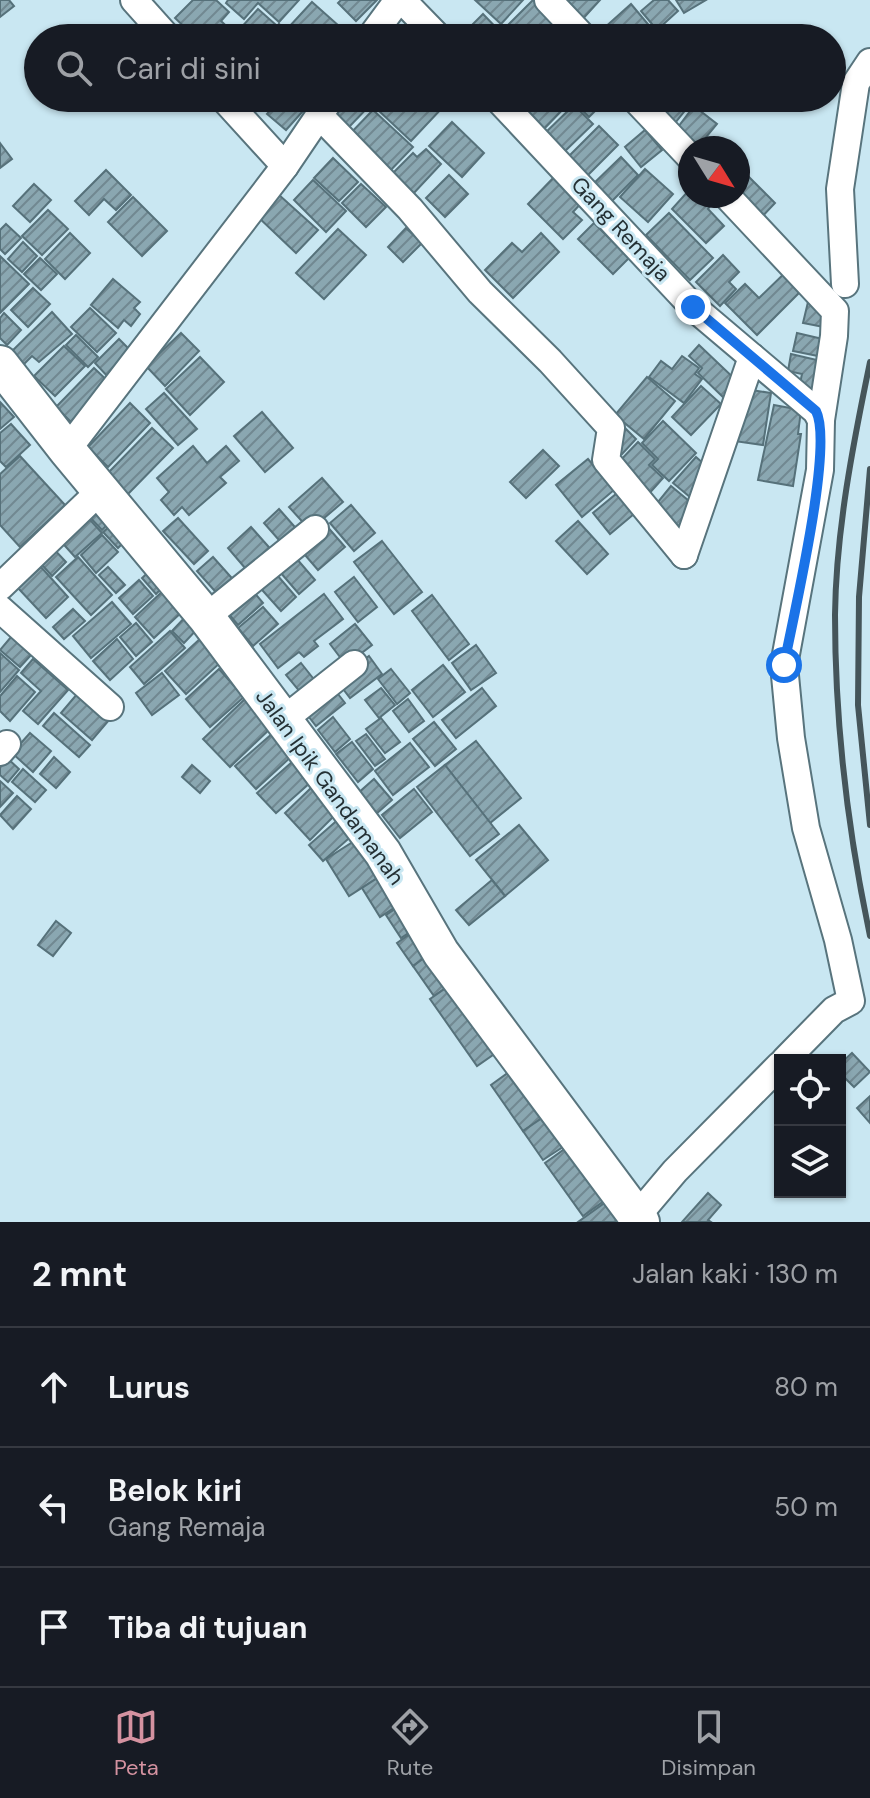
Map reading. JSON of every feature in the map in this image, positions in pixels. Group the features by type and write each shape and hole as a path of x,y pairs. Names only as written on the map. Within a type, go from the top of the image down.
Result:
{"street":[{"path":"134,0 155,24"},
{"path":"381,24 400,0 425,24"},
{"path":"548,0 571,24"},
{"path":"845,284 840,189 856,83 870,62"},
{"path":"236,112 285,166"},
{"path":"67,450 285,166 322,112"},
{"path":"329,112 480,292 550,361 611,428 606,460 684,555 752,357"},
{"name":"Gang Remaja","path":"510,112 693,307 816,411 821,420"},
{"path":"647,112 678,144"},
{"path":"738,208 835,311 821,420 820,470 784,665 785,700 806,828 838,940 861,999 834,1010 791,1054"},
{"name":"Jalan Ipik Gandamanah","path":"1,366 206,617 383,853 441,953 639,1219"},
{"path":"0,587 102,489"},
{"path":"206,617 315,529"},
{"path":"0,609 110,707"},
{"path":"283,720 354,664"},
{"path":"639,1219 675,1171 774,1071"}],"building":[{"path":"0,0 9,0 14,6 0,17"},
{"path":"193,0 216,0 229,12 221,21 224,24 181,24 175,18"},
{"path":"228,0 299,0 279,22 258,3 244,19 226,3"},
{"path":"341,0 377,0 356,21 338,3"},
{"path":"475,0 523,0 501,24"},
{"path":"533,0 556,23 555,24 509,24"},
{"path":"557,0 600,0 580,22"},
{"path":"654,0 668,0 678,11 664,24 652,24 641,11"},
{"path":"676,0 706,0 684,13"},
{"path":"312,2 337,24 292,24"},
{"path":"631,4 648,24 609,24"},
{"path":"258,9 275,24 244,24"},
{"path":"483,14 493,24 473,24"},
{"path":"269,112 302,112 286,130 267,114"},
{"path":"332,112 363,112 348,128"},
{"path":"371,112 375,112 413,147 384,177 345,139"},
{"path":"380,112 438,112 411,141"},
{"path":"524,112 560,112 542,131"},
{"path":"567,112 581,112 593,124 563,153 544,134"},
{"path":"649,112 684,112 671,128"},
{"path":"689,112 702,112 717,124 707,136 681,136 675,131"},
{"path":"452,122 484,153 462,177 429,146"},
{"path":"599,126 618,145 584,179 565,160"},
{"path":"645,130 662,150 641,167 625,147"},
{"path":"0,143 12,159 0,168"},
{"path":"426,149 441,164 412,195 391,175 413,153 417,157"},
{"path":"621,157 638,175 609,204 591,186"},
{"path":"333,158 358,182 339,201 314,178"},
{"path":"645,169 673,194 648,222 620,197"},
{"path":"106,170 131,195 116,210 104,199 89,215 75,201"},
{"path":"558,173 585,199 573,212 582,220 563,239 528,204"},
{"path":"449,175 468,194 445,217 426,198"},
{"path":"750,178 775,203 759,220 748,208"},
{"path":"313,180 346,211 326,232 294,200"},
{"path":"34,184 51,200 30,222 13,206"},
{"path":"361,184 386,207 366,227 342,203"},
{"path":"278,194 318,230 296,253 257,216"},
{"path":"133,197 167,231 142,256 108,222"},
{"path":"678,202 678,208 709,208 724,226 706,243 672,209"},
{"path":"48,210 68,229 42,255 22,236"},
{"path":"669,213 713,258 690,280 646,235"},
{"path":"594,223 629,258 613,274 578,239"},
{"path":"6,224 21,238 5,254 0,249 0,230"},
{"path":"406,228 422,243 403,262 388,247"},
{"path":"338,229 366,255 324,299 296,273"},
{"path":"70,233 90,253 65,279 45,259"},
{"path":"541,233 559,252 513,298 485,270 512,243 522,252"},
{"path":"23,242 37,256 22,272 8,259"},
{"path":"723,255 739,272 729,282 736,289 720,306 696,282"},
{"path":"0,256 29,284 0,313"},
{"path":"40,258 57,274 41,290 24,274"},
{"path":"790,268 807,285 757,335 725,303 745,284 759,298"},
{"path":"113,279 140,302 134,308 140,314 131,326 124,320 118,328 91,305"},
{"path":"33,288 50,304 28,327 11,310"},
{"path":"808,302 828,307 824,327 803,323"},
{"path":"90,308 116,333 97,352 71,327"},
{"path":"52,312 72,334 39,362 32,356 21,367 8,355"},
{"path":"4,313 21,330 7,345 0,338 0,318"},
{"path":"181,333 199,351 165,386 146,366"},
{"path":"797,333 827,340 823,357 793,351"},
{"path":"76,335 98,357 88,367 66,345"},
{"path":"119,339 134,354 110,379 95,363"},
{"path":"699,345 739,383 724,398 698,373 702,368 689,356"},
{"path":"64,346 85,366 55,396 34,376"},
{"path":"791,354 821,361 815,391 799,388 802,374 788,371"},
{"path":"682,356 699,368 695,374 702,379 684,403 649,377 661,361 672,369"},
{"path":"200,357 224,382 190,415 166,389"},
{"path":"94,368 112,385 74,425 56,407"},
{"path":"647,377 675,401 644,439 615,415"},
{"path":"701,386 721,404 691,435 672,417"},
{"path":"745,389 771,393 763,445 734,441"},
{"path":"164,393 197,429 178,445 146,409"},
{"path":"0,402 14,417 0,429"},
{"path":"130,403 150,423 108,467 88,447"},
{"path":"774,405 801,410 798,434 801,434 793,486 758,480"},
{"path":"262,412 293,448 265,472 234,436"},
{"path":"663,421 696,453 669,481 652,465 658,459 642,443"},
{"path":"11,424 30,445 6,467 0,461 0,433"},
{"path":"152,428 173,448 127,495 106,475"},
{"path":"626,429 636,439 622,454 611,444"},
{"path":"638,442 655,459 649,465 663,478 646,497 614,467"},
{"path":"193,446 207,463 226,446 239,461 220,477 226,483 189,515 182,507 174,515 161,500 169,492 157,478"},
{"path":"543,450 559,466 526,498 510,482"},
{"path":"20,456 65,505 20,547 0,525 0,474"},
{"path":"696,457 712,471 690,497 673,483"},
{"path":"588,459 614,490 582,517 556,485"},
{"path":"322,478 343,502 310,530 289,507"},
{"path":"671,486 695,506 677,528 653,508"},
{"path":"622,489 640,509 610,534 593,513"},
{"path":"95,502 112,520 102,530 85,512"},
{"path":"351,505 375,533 354,551 330,523"},
{"path":"279,509 301,534 286,548 264,523"},
{"path":"83,512 102,533 75,557 57,537"},
{"path":"178,518 208,551 194,564 163,531"},
{"path":"578,521 608,554 587,574 556,541"},
{"path":"114,522 128,538 118,548 103,532"},
{"path":"325,524 345,547 318,570 299,548"},
{"path":"251,527 275,554 251,575 228,548"},
{"path":"102,535 118,552 96,573 81,555"},
{"path":"382,541 422,592 394,614 354,562"},
{"path":"50,545 66,562 52,576 36,558"},
{"path":"290,551 315,580 299,594 274,565"},
{"path":"78,557 112,595 91,615 56,577"},
{"path":"213,557 238,585 222,599 197,571"},
{"path":"41,567 68,597 46,618 18,588"},
{"path":"108,567 125,585 116,593 99,575"},
{"path":"153,568 167,583 156,594 142,578"},
{"path":"271,568 296,597 281,611 255,582"},
{"path":"354,577 377,607 358,622 335,592"},
{"path":"139,580 153,596 133,614 119,598"},
{"path":"247,584 263,603 238,625 222,606"},
{"path":"164,590 183,611 154,638 135,617"},
{"path":"324,594 343,619 314,641 318,646 304,657 299,652 278,668 260,644"},
{"path":"432,595 469,644 449,660 412,611"},
{"path":"112,602 131,624 91,658 73,636"},
{"path":"263,607 278,624 253,646 238,628"},
{"path":"73,609 85,621 64,639 53,627"},
{"path":"189,613 201,625 184,643 172,631"},
{"path":"136,623 152,642 136,656 120,637"},
{"path":"355,624 372,645 346,665 330,644"},
{"path":"170,631 185,648 144,684 130,667"},
{"path":"11,637 31,655 20,667 0,650"},
{"path":"201,638 222,661 186,694 165,671"},
{"path":"117,639 133,659 110,680 93,661"},
{"path":"476,645 496,673 471,690 452,663"},
{"path":"0,653 19,670 0,692"},
{"path":"369,656 382,674 350,698 337,681"},
{"path":"33,659 68,690 38,724 23,711 41,691 21,673"},
{"path":"301,663 320,687 305,698 286,675"},
{"path":"443,665 465,692 433,717 412,690"},
{"path":"219,669 244,697 210,727 186,699"},
{"path":"391,669 410,693 397,704 378,679"},
{"path":"162,673 179,695 152,715 136,693"},
{"path":"17,676 35,692 10,721 0,711 0,696"},
{"path":"331,685 345,703 316,726 302,708"},
{"path":"381,688 395,705 379,718 365,700"},
{"path":"482,688 496,706 456,738 442,720"},
{"path":"78,693 110,719 92,740 61,713"},
{"path":"245,699 272,727 230,767 203,739"},
{"path":"408,699 424,721 409,732 393,711"},
{"path":"54,713 90,745 79,757 43,726"},
{"path":"333,717 350,739 335,752 318,730"},
{"path":"381,718 400,742 385,753 366,729"},
{"path":"434,722 456,749 435,766 413,739"},
{"path":"30,733 51,751 33,772 12,753"},
{"path":"273,733 293,755 256,789 235,766"},
{"path":"366,734 385,759 375,766 356,741"},
{"path":"476,741 521,798 490,823 445,765"},
{"path":"352,742 373,769 358,782 336,754"},
{"path":"410,743 429,767 393,795 375,771"},
{"path":"6,757 19,769 8,782 0,775 0,764"},
{"path":"54,757 70,772 56,788 40,774"},
{"path":"292,762 310,783 276,813 257,793"},
{"path":"192,765 210,781 200,793 182,777"},
{"path":"445,765 499,834 470,856 417,787"},
{"path":"23,769 46,790 35,802 12,782"},
{"path":"374,779 392,800 376,814 358,793"},
{"path":"0,781 13,793 0,807"},
{"path":"312,787 337,813 310,840 285,813"},
{"path":"414,789 432,812 400,838 382,815"},
{"path":"17,796 31,809 13,829 0,815"},
{"path":"341,817 355,833 323,861 309,845"},
{"path":"519,825 548,860 505,896 476,860"},
{"path":"356,840 379,877 349,896 326,859"},
{"path":"379,877 397,906 380,917 362,888"},
{"path":"492,880 505,896 469,925 456,910"},
{"path":"404,903 419,926 401,938 386,915"},
{"path":"56,921 71,933 53,956 38,945"},
{"path":"414,931 430,954 413,966 397,943"},
{"path":"434,951 456,981 434,996 413,966"},
{"path":"456,981 503,1048 477,1066 430,999"},
{"path":"852,1053 870,1072 854,1087 846,1079 846,1058"},
{"path":"516,1067 548,1114 523,1131 491,1085"},
{"path":"870,1096 870,1123 857,1108"},
{"path":"548,1114 569,1143 543,1160 523,1131"},
{"path":"573,1143 611,1196 583,1216 545,1163"},
{"path":"708,1193 721,1205 708,1220 711,1222 682,1222"},
{"path":"610,1199 626,1222 578,1222"}],"railway":[{"path":"870,362 842,520 835,615 837,696 844,777 870,936"},
{"path":"870,469 859,597 858,705 870,825"}],"route":[{"path":"693,307 816,411 821,420 820,470 784,665"}]}
